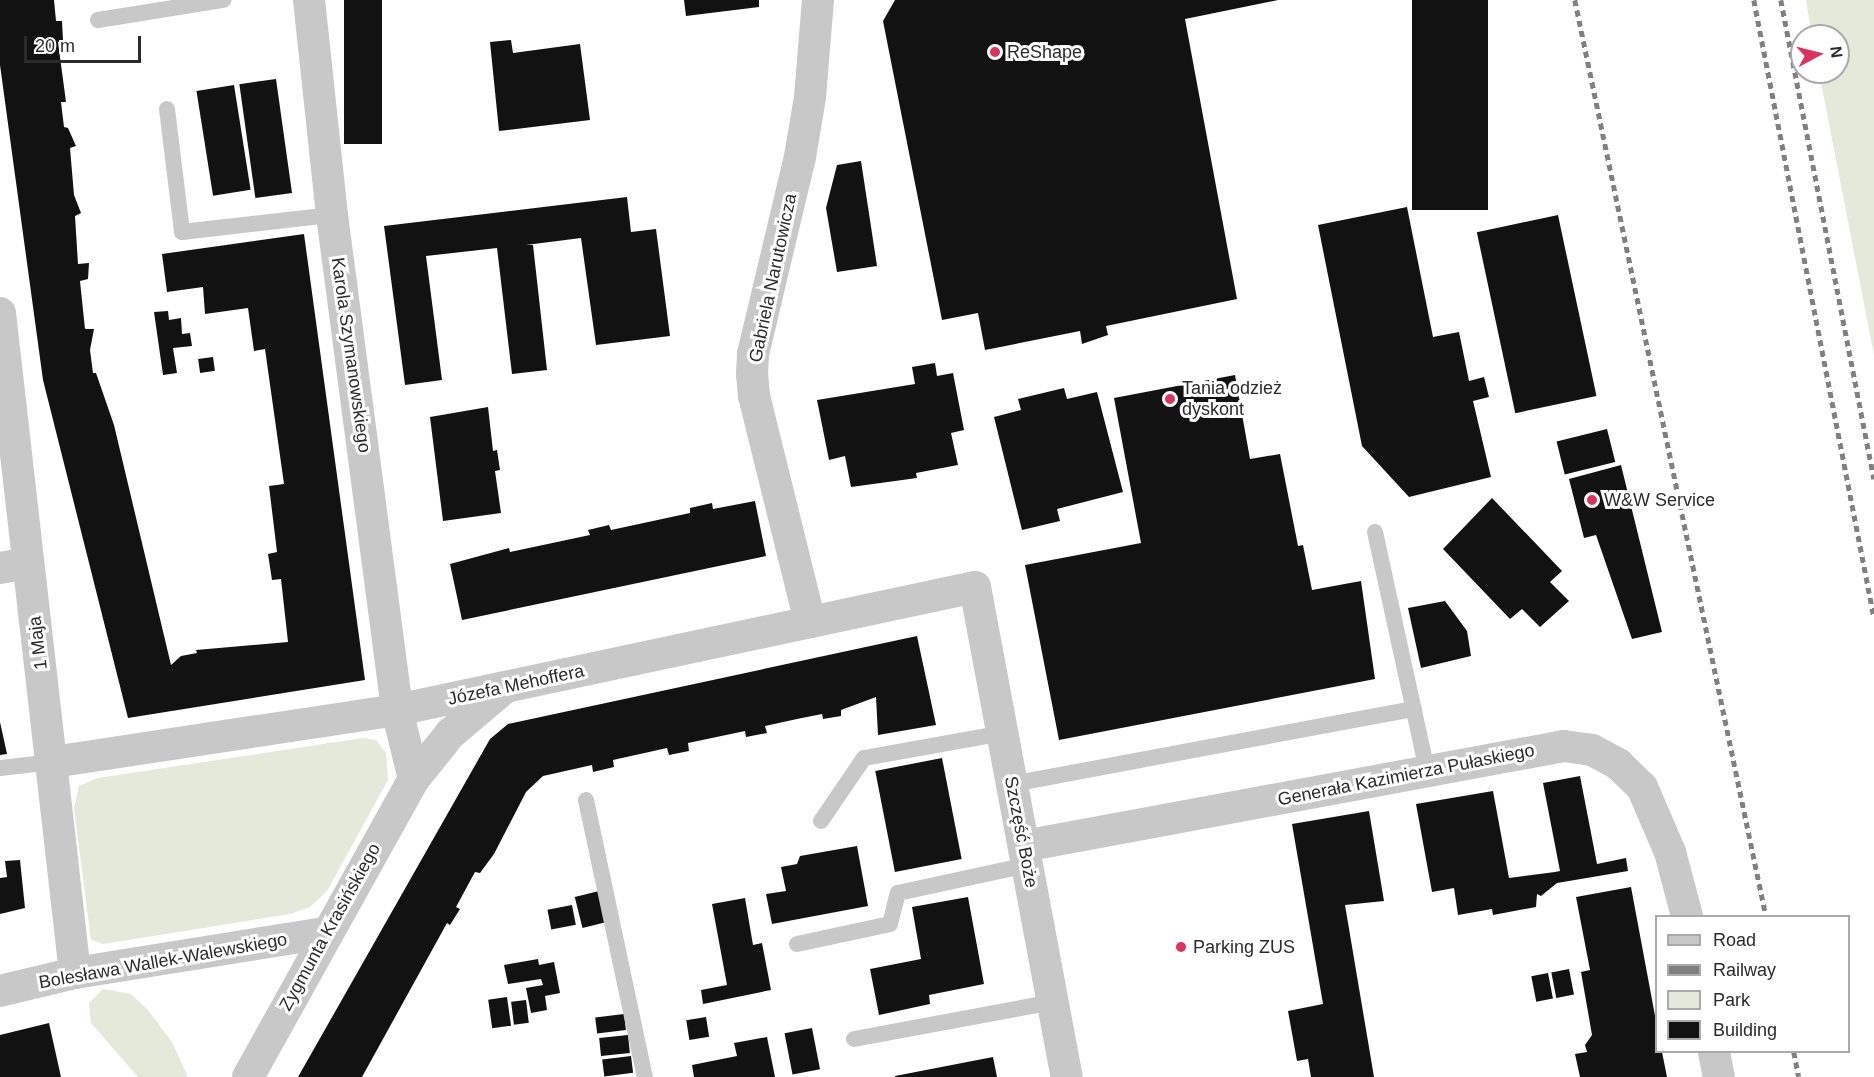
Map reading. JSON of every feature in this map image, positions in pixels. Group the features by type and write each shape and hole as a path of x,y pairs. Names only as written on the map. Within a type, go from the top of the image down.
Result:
{"street":[{"name":"Karola Szymanowskiego","path":"309,0 332,215 397,710"},
{"name":"Gabriela Narutowicza","path":"810,622 752,374 753,354 802,147 810,97 818,0"},
{"name":"1 Maja","path":"0,313 14,566 53,762 75,973"},
{"name":"Józefa Mehoffera","path":"53,762 397,710 975,587"},
{"name":"Szczęść Boże","path":"975,587 1067,1077"},
{"name":"Zygmunta Krasińskiego","path":"248,1077 326,933 414,779 450,734 506,687"},
{"path":"397,710 414,779"},
{"name":"Generała Kazimierza Pułaskiego","path":"1026,856 1427,771 1564,746 1592,750 1618,764 1642,787 1671,852 1687,915"},
{"name":"Bolesława Wallek-Walewskiego","path":"0,991 75,973 326,933"},
{"path":"1714,1053 1719,1077"}],"lane":[{"path":"98,20 223,0"},
{"path":"167,109 182,232 332,215"},
{"path":"1375,532 1427,771"},
{"path":"1012,784 1414,709"},
{"path":"821,821 864,758 1003,733"},
{"path":"0,768 53,762"},
{"path":"585,800 645,1077"},
{"path":"797,944 890,924 898,893 1026,856"},
{"path":"854,1040 1053,1002"}],"green space":[{"path":"1806,0 1874,0 1874,355 1821,84 1850,84 1850,24 1810,24"},
{"path":"363,738 376,740 386,753 388,780 327,891 310,907 290,914 103,944 91,940 74,808 79,786 98,778"},
{"path":"103,989 131,994 147,1009 172,1042 188,1077 138,1077 91,1023 89,1003"}],"building":[{"path":"0,0 54,0 56,21 62,21 63,40 58,42 66,102 61,102 64,127 68,128 76,146 70,148 74,195 81,213 75,216 78,264 89,263 88,279 80,281 85,329 94,329 90,350 93,373 96,373 114,425 171,665 181,656 197,653 196,650 288,642 281,579 272,580 268,554 277,552 269,486 284,484 265,349 254,351 248,308 205,314 203,287 167,292 162,254 304,234 365,680 128,718 43,380 0,65"},
{"path":"344,0 382,0 382,144 344,144"},
{"path":"684,0 759,0 759,7 686,16"},
{"path":"895,0 1278,0 1185,19 1237,299 1106,326 1108,335 1082,344 1080,331 985,350 978,313 942,320 883,21"},
{"path":"1412,0 1488,0 1488,210 1412,210"},
{"path":"511,40 513,53 580,44 590,120 499,131 490,42"},
{"path":"276,79 292,193 255,198 239,84"},
{"path":"234,85 251,190 213,196 196,91"},
{"path":"861,161 877,266 837,272 826,208 837,165"},
{"path":"627,197 631,232 656,229 670,336 596,345 581,238 526,245 533,245 547,370 512,374 497,248 426,256 442,380 405,385 384,226"},
{"path":"1407,207 1433,337 1459,332 1469,381 1484,377 1489,397 1473,401 1491,477 1409,497 1362,446 1318,225"},
{"path":"1558,215 1596,396 1515,413 1477,232"},
{"path":"168,311 169,320 181,318 182,334 190,333 192,346 173,348 177,373 163,375 154,312"},
{"path":"213,357 215,371 200,373 198,359"},
{"path":"935,363 937,376 953,373 964,430 951,433 958,465 916,473 917,478 851,487 845,456 829,460 817,400 915,384 912,367"},
{"path":"1235,375 1250,459 1280,454 1298,546 1303,545 1312,590 1361,581 1375,679 1059,740 1025,565 1141,543 1114,398"},
{"path":"1064,388 1067,399 1097,392 1123,492 1057,509 1060,521 1022,530 994,417 1021,410 1018,399"},
{"path":"488,407 493,451 497,450 500,470 495,471 501,513 443,521 430,417"},
{"path":"1607,429 1615,462 1565,475 1557,442"},
{"path":"1621,465 1662,632 1632,639 1596,535 1584,538 1569,479"},
{"path":"1492,498 1562,571 1550,582 1569,601 1540,627 1522,609 1510,619 1443,549"},
{"path":"755,501 766,556 462,620 450,564 509,548 510,552 590,535 588,530 609,525 611,530 690,513 690,508 712,503 713,509"},
{"path":"1445,601 1467,631 1471,656 1421,668 1408,608"},
{"path":"917,636 936,725 878,735 876,697 841,710 841,716 823,719 822,714 765,726 767,733 746,737 745,731 688,743 689,751 669,755 667,748 613,760 614,767 593,772 592,765 543,776 526,792 494,854 480,873 475,872 456,907 460,909 450,925 447,923 362,1077 298,1077 490,739 508,724"},
{"path":"0,722 7,754 0,755"},
{"path":"942,758 962,859 895,872 875,771"},
{"path":"1580,776 1597,864 1626,858 1628,871 1557,883 1541,896 1537,894 1536,907 1493,915 1492,909 1458,915 1454,888 1432,892 1416,804 1493,791 1509,878 1555,872 1560,871 1543,783"},
{"path":"1369,811 1384,901 1345,905 1374,1077 1311,1077 1308,1059 1297,1061 1288,1011 1323,1004 1292,824"},
{"path":"857,846 868,906 772,924 766,894 786,891 781,867 797,864 800,856"},
{"path":"20,860 25,908 0,914 0,878 7,877 5,861"},
{"path":"1631,887 1655,1016 1655,1053 1662,1053 1667,1077 1580,1077 1575,1054 1587,1052 1585,1045 1592,1035 1581,972 1590,970 1576,897"},
{"path":"599,891 607,922 582,928 575,897"},
{"path":"968,897 984,984 929,995 930,1004 879,1015 870,969 921,959 912,907"},
{"path":"745,898 753,945 762,943 771,990 703,1004 701,990 727,985 712,904"},
{"path":"572,905 576,925 551,929 547,910"},
{"path":"538,959 539,965 554,962 560,993 545,996 547,1010 531,1013 526,988 543,985 541,979 508,984 504,965"},
{"path":"1569,969 1574,995 1556,998 1551,972"},
{"path":"1548,973 1553,999 1536,1002 1531,976"},
{"path":"507,997 511,1026 492,1028 488,1000"},
{"path":"526,1000 529,1023 514,1025 511,1002"},
{"path":"624,1014 626,1030 597,1033 595,1018"},
{"path":"706,1017 709,1037 689,1040 686,1020"},
{"path":"49,1023 61,1077 0,1077 0,1035"},
{"path":"812,1028 820,1069 793,1075 785,1033"},
{"path":"628,1035 630,1053 601,1056 599,1038"},
{"path":"767,1037 775,1077 694,1077 692,1065 737,1056 734,1043"},
{"path":"631,1056 633,1073 604,1076 602,1060"},
{"path":"993,1057 997,1077 895,1077 895,1076"}],"railway":[{"path":"1575,0 1766,915"},
{"path":"1754,0 1874,617"},
{"path":"1781,0 1874,479"},
{"path":"1794,1053 1799,1077"}],"place":[{"name":"ReShape","path":"995,52"},
{"name":"Tania odzież dyskont","path":"1170,399"},
{"name":"W&W Service","path":"1592,500"},
{"name":"Parking ZUS","path":"1181,947"}]}
